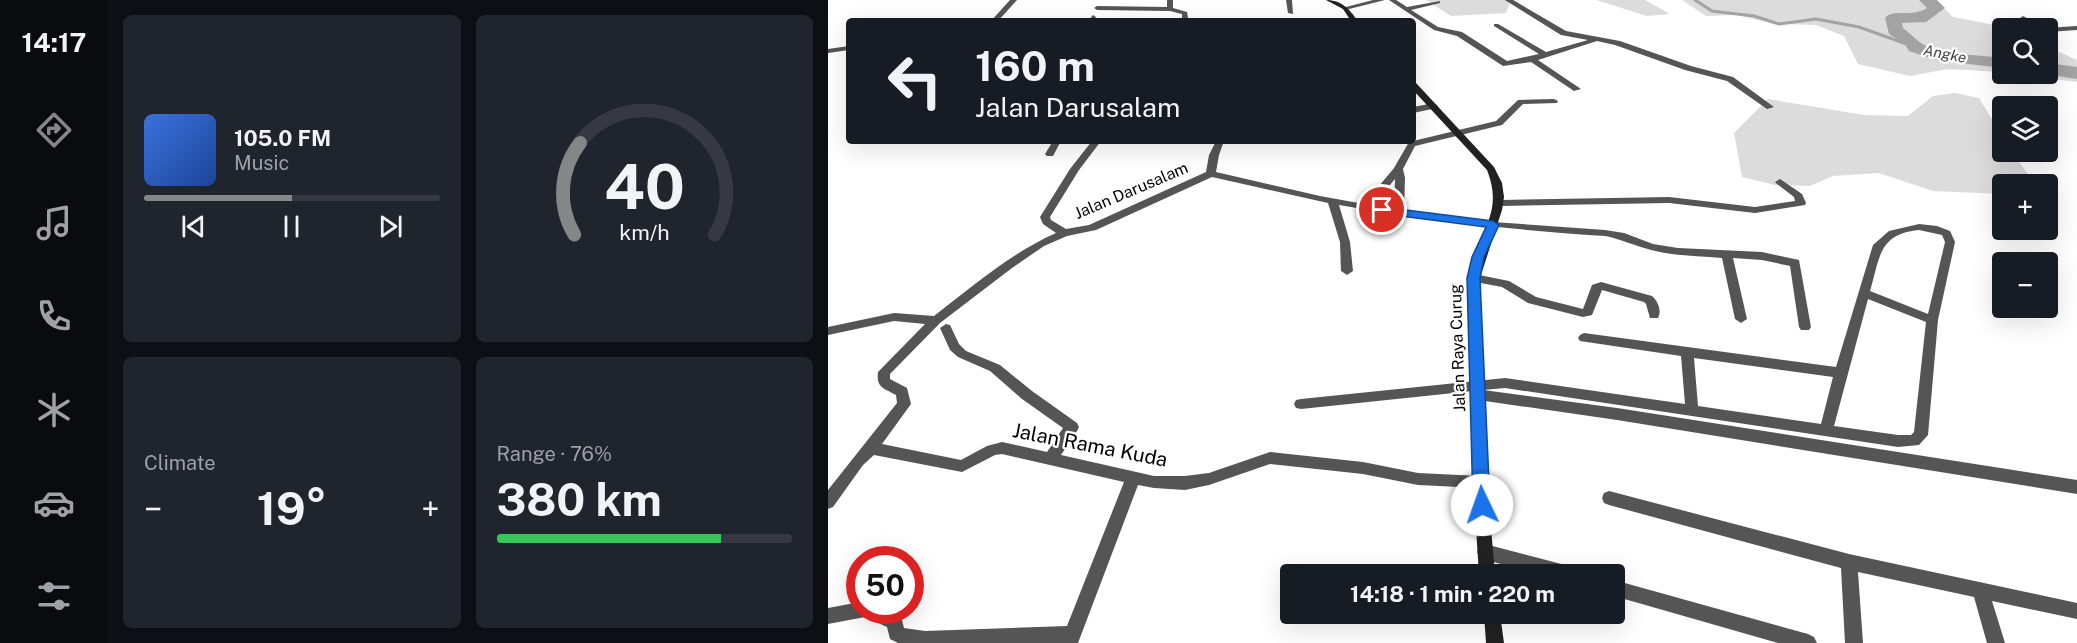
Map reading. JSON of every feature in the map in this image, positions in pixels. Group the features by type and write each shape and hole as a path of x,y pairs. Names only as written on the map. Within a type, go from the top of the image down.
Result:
{"main road":[{"path":"1329,0 1345,8 1353,18"},
{"name":"Jalan Raya Curug","path":"1416,88 1491,169 1498,181 1500,202 1493,225 1478,257 1474,278 1480,482 1487,564"},
{"path":"1493,624 1496,643"}],"street":[{"path":"997,18 1014,0"},
{"path":"1111,0 1099,8 1170,9 1184,12 1185,18"},
{"path":"1170,0 1170,9"},
{"path":"1289,0 1291,13"},
{"path":"1345,8 1382,0"},
{"path":"1392,0 1436,28 1459,34 1506,64 1532,59 1595,39"},
{"path":"1508,0 1556,29 1622,45 1688,68 1730,79 1770,107"},
{"path":"1406,9 1438,2"},
{"path":"1496,25 1545,55"},
{"path":"2058,30 2077,28"},
{"path":"2068,30 2077,37"},
{"path":"828,51 846,48"},
{"path":"1532,59 1576,89"},
{"path":"1416,143 1499,123 1521,102 1554,101"},
{"path":"1416,109 1434,106"},
{"path":"1050,154 1055,144"},
{"path":"1064,233 1047,222 1045,217 1075,169 1095,144"},
{"path":"1211,174 1219,144"},
{"path":"1366,208 1398,169 1412,144"},
{"path":"1398,169 1401,178 1399,213"},
{"name":"Jalan Darusalam","path":"828,502 834,484 872,448 904,404 902,392 883,381 884,372 1008,265 1040,244 1064,233 1092,228 1211,174 1366,208 1399,213 1493,225 1605,233 1624,236 1650,247 1778,258 1795,263 1805,327"},
{"path":"1500,202 1669,200 1755,210 1801,203 1802,200 1797,193 1780,182"},
{"path":"1333,201 1345,242 1347,271"},
{"path":"1301,404 1477,390 1505,384 1898,441 1914,441 1921,435 1932,320 1950,242 1948,236 1941,231 1900,229 1883,238 1878,245 1826,430"},
{"path":"1726,255 1741,319"},
{"path":"1474,278 1505,284 1532,300 1583,313 1588,312 1596,289 1601,286 1648,299 1652,302 1654,315"},
{"path":"1865,293 1932,320"},
{"path":"828,331 894,317 941,324 954,347 962,354 995,368 1027,395 1072,427 1050,459"},
{"path":"1584,338 1841,373"},
{"path":"1687,351 1692,411"},
{"path":"1477,390 2077,487"},
{"name":"Jalan Rama Kuda","path":"872,448 962,466 997,448 1154,482 1185,483 1209,479 1270,458 1363,468 1418,479 1480,482"},
{"path":"895,624 896,633 925,640 1071,639 1134,476"},
{"path":"1609,498 1849,562 2077,611"},
{"path":"1485,552 1531,564"},
{"path":"1849,562 1854,643"},
{"path":"1625,591 1808,643"},
{"path":"1981,592 1996,643"},
{"path":"828,616 846,613"}],"shaded area":[{"path":"1426,0 1511,0 1506,13 1451,16"},
{"path":"1596,0 1645,0 1670,14 1647,16"},
{"path":"1682,0 1935,0 1953,17 1992,25 1992,71 1948,69 1910,76 1858,64 1844,36 1816,25 1775,24 1737,15 1706,16"},
{"path":"2058,51 2077,60 2077,82 2058,80"},
{"path":"1955,93 1979,98 1992,119 1992,162 2019,162 2028,174 1992,174 1992,194 1933,191 1879,173 1833,176 1810,186 1775,185 1742,177 1734,133 1768,99 1864,115 1908,116 1933,96"}],"waterway":[{"path":"1695,0 1712,11 1754,16 1779,24 1816,19 1859,27 1915,47"},
{"name":"Angke","path":"1927,0 1937,8 1920,19 1893,18 1895,30 1911,41 1915,47 1936,55 1992,62"},
{"name":"Angke","path":"2058,70 2077,73"}],"route":[{"path":"1382,210 1493,225 1478,257 1474,278 1482,505"}]}
